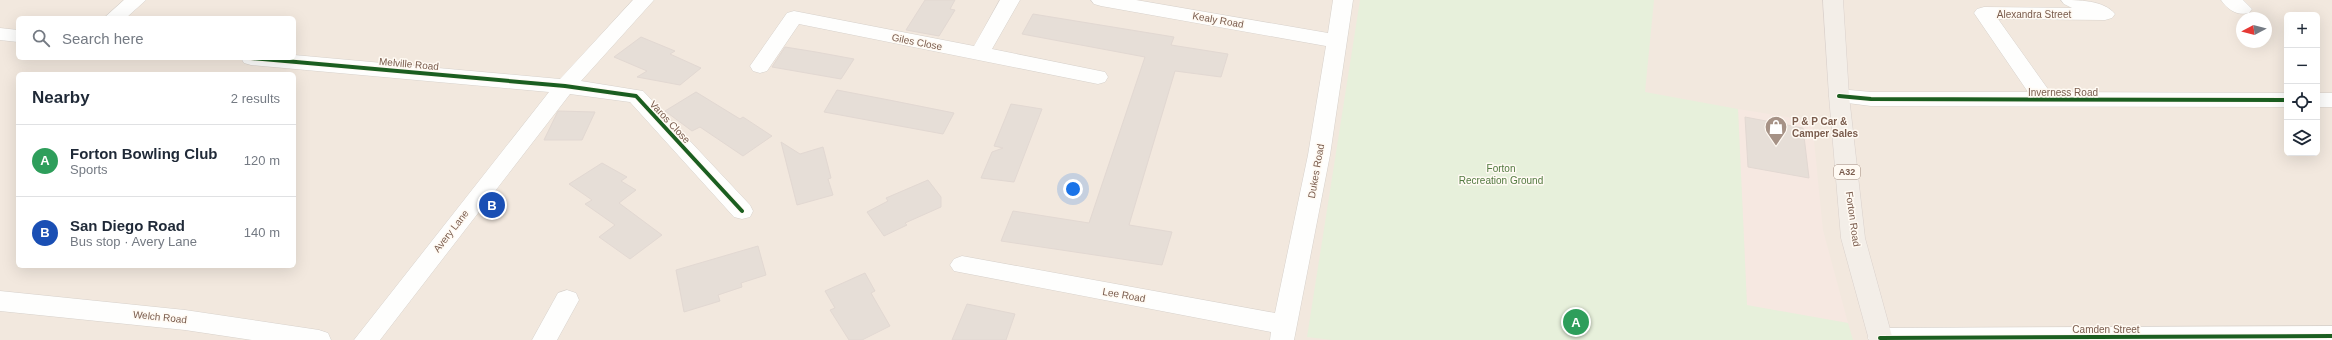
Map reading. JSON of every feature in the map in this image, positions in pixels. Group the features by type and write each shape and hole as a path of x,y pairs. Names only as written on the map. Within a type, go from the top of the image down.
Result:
{"main road":[{"name":"Forton Road","path":"1833,0 1839,96 1853,238 1881,339"}],"street":[{"path":"116,16 136,0"},
{"name":"Avery Lane","path":"366,340 565,86 599,51 644,0"},
{"path":"979,54 1010,0"},
{"name":"Kealy Road","path":"1101,0 1335,41"},
{"name":"Dukes Road","path":"1284,332 1319,155 1335,41 1343,0"},
{"name":"Alexandra Street","path":"2044,100 1984,13 2105,14 2071,0"},
{"name":"Giles Close","path":"760,66 794,17 1098,77"},
{"path":"0,34 16,36"},
{"name":"Melville Road","path":"272,60 565,86"},
{"name":"Varos Close","path":"565,86 636,96 742,211"},
{"name":"Inverness Road","path":"1839,96 1871,99 2284,100"},
{"path":"2320,100 2332,100"},
{"name":"Lee Road","path":"962,265 1284,332"},
{"path":"544,340 567,300"},
{"name":"Welch Road","path":"0,301 185,320 319,340"},
{"name":"Camden Street","path":"1881,339 2332,336"}],"shaded area":[{"path":"0,0 2332,0 2332,340 0,340"},
{"path":"1738,109 1812,121 1823,230 1848,323 1747,306"}],"green space":[{"name":"Forton Recreation Ground","path":"1360,0 1654,0 1645,92 1738,109 1747,305 1848,323 1853,340 1332,340 1307,337"}],"building":[{"path":"925,0 955,0 950,9 955,10 939,36 906,30"},
{"path":"1033,14 1174,37 1171,45 1228,54 1221,77 1175,71 1129,225 1172,232 1162,265 1001,241 1013,211 1089,223 1145,57 1022,34"},
{"path":"641,37 675,51 670,54 701,68 680,85 637,77 647,71 614,57"},
{"path":"785,47 854,59 841,79 772,67"},
{"path":"837,90 954,113 943,134 824,112"},
{"path":"696,92 740,119 743,117 772,136 743,156 700,127 692,131 665,111"},
{"path":"1011,104 1042,109 1014,182 981,178 992,152 1003,148 994,146"},
{"path":"558,111 595,112 582,140 544,140"},
{"name":"P & P Car & Camper Sales","path":"1745,117 1803,128 1809,178 1748,167"},
{"path":"781,142 800,154 823,147 831,178 828,179 833,195 797,205"},
{"path":"602,163 627,177 621,181 636,190 619,203 662,235 630,259 599,237 615,225 585,204 592,200 569,184"},
{"path":"928,180 941,197 941,207 905,223 907,225 884,236 867,212 888,201 886,198"},
{"path":"758,246 766,275 741,283 742,287 718,295 720,301 684,312 676,270"},
{"path":"865,273 875,291 871,293 890,326 862,340 849,340 830,310 835,308 825,291"},
{"path":"967,304 1015,314 1006,340 952,340"}],"cycle path":[{"path":"273,60 565,86 636,96 742,211"},
{"path":"1839,96 1871,99 2284,100"},
{"path":"1880,338 2332,336"}],"place":[{"name":"P & P Car & Camper Sales","path":"1776,146"},
{"name":"San Diego Road","path":"492,205"},
{"name":"Forton Bowling Club","path":"1576,322"}]}
